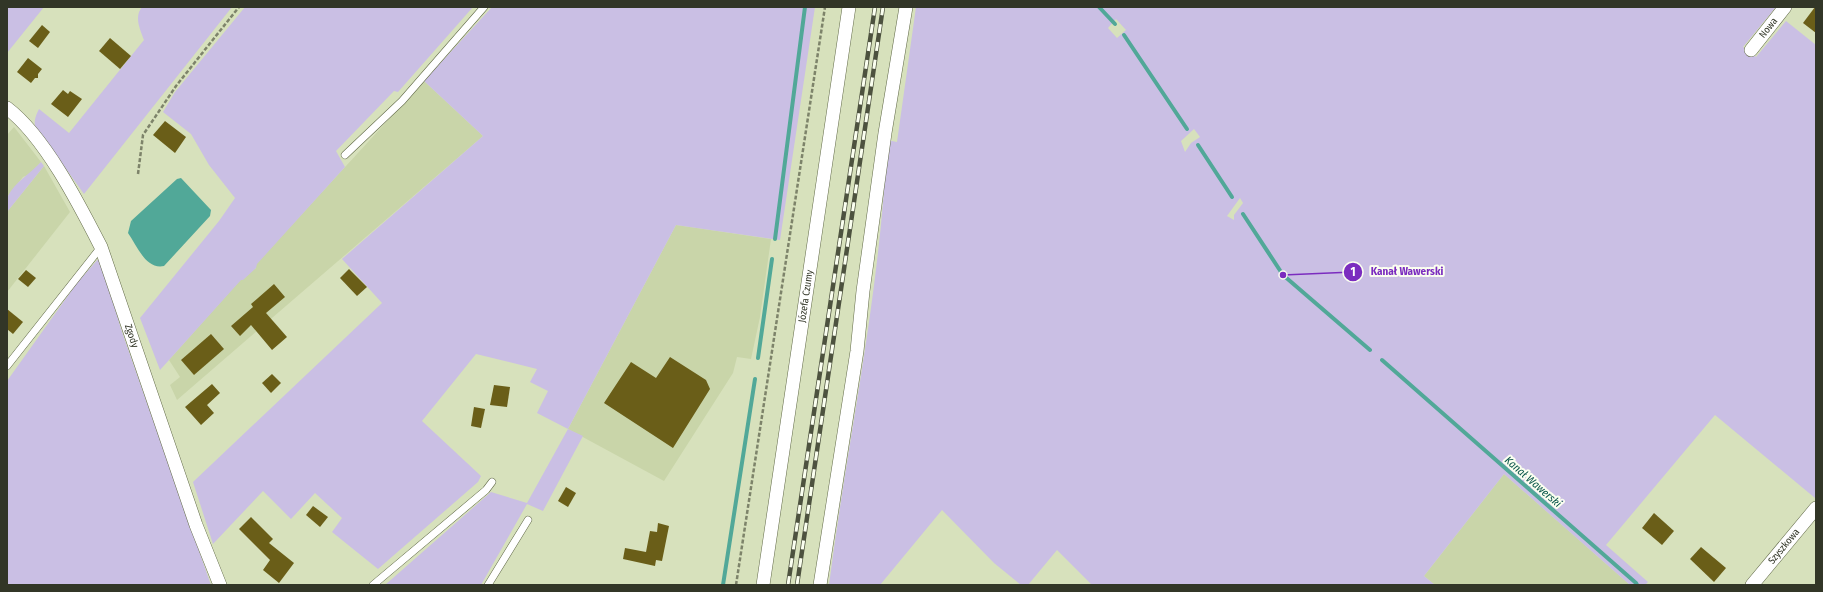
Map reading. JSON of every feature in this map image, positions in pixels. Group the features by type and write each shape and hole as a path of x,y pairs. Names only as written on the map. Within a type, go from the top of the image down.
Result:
{"street":[{"name":"Józefa Czumy","path":"763,585 849,7"},
{"path":"820,585 857,351 863,291 885,133 906,7"},
{"name":"Nowa","path":"1751,50 1786,7"},
{"name":"Zgody","path":"7,108 21,119 44,150 85,215 101,247 196,525 220,585"},
{"name":"Szyszkowa","path":"1752,585 1816,508"}],"lane":[{"path":"345,154 402,100 484,7"},
{"path":"7,366 101,247"},
{"path":"373,585 457,512 486,490 492,482"},
{"path":"488,585 528,520"}],"path":[{"path":"138,174 143,135 176,86 239,7"},
{"path":"736,585 825,7"}],"shaded area":[{"path":"7,7 44,7 7,53"},
{"path":"142,7 232,7 84,194 35,126 36,118 39,109 69,133 144,40 138,19 138,15"},
{"path":"245,7 473,7 398,92 394,91 336,151 345,167 257,264 256,268 243,280 241,280 160,370 140,318 219,221 235,198 209,165 191,134 163,112 175,92"},
{"path":"492,7 815,7 780,240 676,225 568,429 537,413 548,391 530,382 537,369 476,354 422,421 481,476 478,482 378,569 332,532 342,518 315,493 291,519 263,491 213,544 193,482 382,303 342,259 483,136 424,81"},
{"path":"916,7 1776,7 1743,47 1756,57 1786,21 1816,45 1816,497 1815,498 1715,415 1606,545 1648,582 1645,585 1630,585 1504,474 1424,576 1435,585 1092,585 1057,550 1028,585 1021,585 994,563 942,510 880,585 829,585 871,308 884,196 887,140 897,142","holes":["1116,19 1126,30 1117,38 1108,28","1194,129 1200,137 1191,143 1185,152 1181,141","1240,198 1243,203 1234,215 1234,220 1227,216"]},
{"path":"424,81 483,136 177,400 170,385 180,377 169,360 241,279 256,268 256,264"},
{"path":"14,127 41,162 30,174 23,177 7,197 7,135"},
{"path":"41,162 44,166 7,212 7,200 11,191"},
{"path":"44,166 70,212 7,292 7,212"},
{"path":"676,225 771,239 760,317 751,359 737,357 733,373 664,481 568,429"},
{"path":"100,257 121,329 211,585 7,585 7,381 77,283"},
{"path":"568,429 583,436 543,511 527,504 481,585 385,585 491,492 527,503"},
{"path":"1504,474 1630,585 1435,585 1424,576"}],"water":[{"path":"181,178 211,210 210,216 164,266 158,266 147,261 128,233 131,221 177,179"}],"building":[{"path":"1816,7 1816,33 1803,23"},
{"path":"42,25 50,32 38,48 29,41"},
{"path":"110,38 131,56 120,69 99,51"},
{"path":"28,58 42,69 38,74 38,78 35,78 31,83 17,72"},
{"path":"63,90 68,94 70,91 82,99 68,117 51,104"},
{"path":"165,121 186,137 175,153 153,135"},
{"path":"349,269 367,287 357,296 340,278"},
{"path":"26,270 36,278 28,287 18,279"},
{"path":"274,284 285,297 266,313 287,337 272,350 251,325 240,336 231,326 253,307 251,304"},
{"path":"7,309 23,322 13,334 7,329"},
{"path":"211,334 224,349 194,375 181,360"},
{"path":"670,357 706,380 710,389 673,448 604,403 631,362 656,378"},
{"path":"272,374 281,383 271,393 262,383"},
{"path":"212,384 220,393 207,405 214,413 201,425 185,407"},
{"path":"494,385 510,387 507,407 490,405"},
{"path":"474,407 485,409 481,428 471,426"},
{"path":"566,487 576,493 568,507 558,501"},
{"path":"313,506 328,517 320,527 306,515"},
{"path":"1654,513 1674,531 1662,545 1642,528"},
{"path":"251,517 273,539 269,543 294,563 279,583 263,570 270,560 239,529"},
{"path":"658,523 669,526 662,561 656,560 655,566 623,559 625,548 646,552 650,531 657,532"},
{"path":"1701,547 1726,568 1714,582 1690,559"}],"waterway":[{"path":"775,239 805,7"},
{"name":"Kanał Wawerski","path":"1099,7 1115,24"},
{"name":"Kanał Wawerski","path":"1124,35 1187,129"},
{"name":"Kanał Wawerski","path":"1198,145 1232,197"},
{"name":"Kanał Wawerski","path":"1243,214 1283,275 1370,350"},
{"path":"758,358 772,259"},
{"name":"Kanał Wawerski","path":"1382,360 1637,585"},
{"path":"723,585 755,379"}],"railway":[{"path":"788,585 875,7"},
{"path":"797,585 883,7"}],"place":[{"name":"Kanał Wawerski","path":"1283,275"}]}
